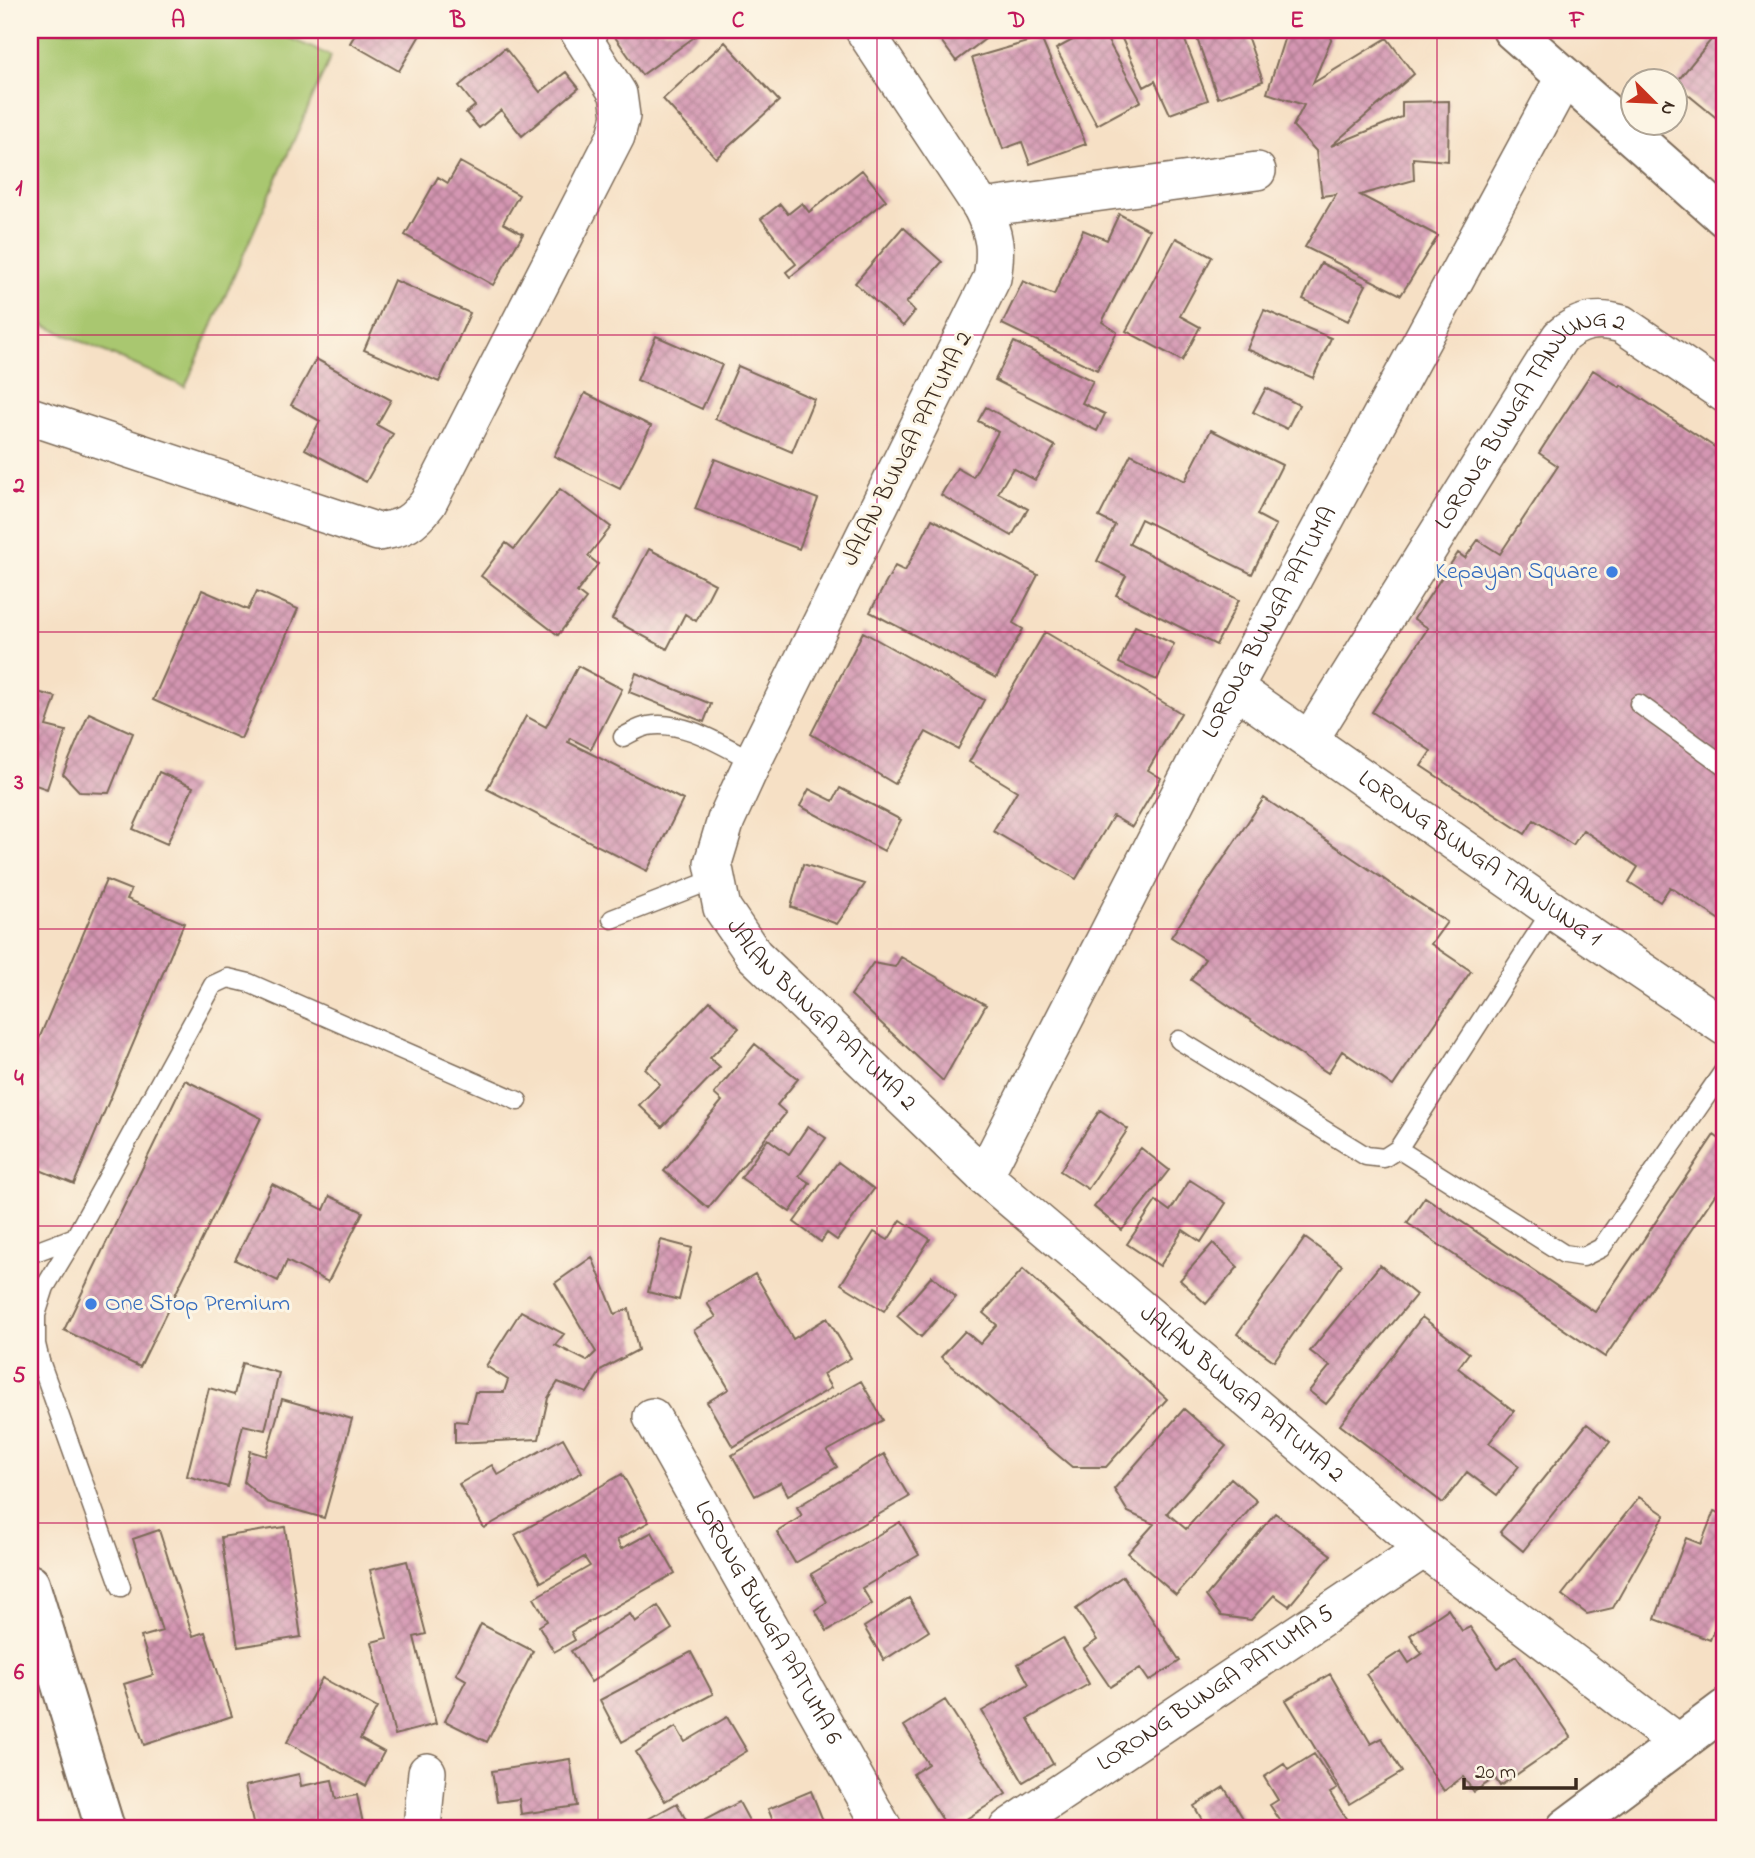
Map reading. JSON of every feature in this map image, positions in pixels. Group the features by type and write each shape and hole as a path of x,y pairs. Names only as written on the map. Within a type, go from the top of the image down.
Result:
{"main road":[{"path":"1511,30 1725,218"},
{"path":"30,1584 105,1828"},
{"path":"1566,1828 1725,1709"}],"street":[{"path":"30,416 377,532 400,529 417,518 428,503 616,136 621,116 618,94 578,30"},
{"name":"JALAN BUNGA PATUMA 2","path":"864,30 982,208 993,230 996,253 992,278 753,761 717,845 713,863 722,908 754,955 984,1176 1424,1549 1680,1744"},
{"name":"LORONG BUNGA PATUMA","path":"984,1176 1234,688 1565,76"},
{"path":"982,208 1257,171"},
{"name":"LORONG BUNGA TANJUNG 2","path":"1310,740 1560,337 1570,329 1594,320 1609,320 1622,324 1725,394"},
{"name":"LORONG BUNGA TANJUNG 1","path":"1234,688 1725,1027"},
{"name":"LORONG BUNGA PATUMA 6","path":"652,1417 883,1828"},
{"name":"LORONG BUNGA PATUMA 5","path":"1008,1828 1424,1549"},
{"path":"422,1828 427,1772"}],"lane":[{"path":"1639,704 1725,766"},
{"path":"623,737 648,726 671,726 694,732 753,761"},
{"path":"612,919 715,879"},
{"path":"1180,1040 1366,1156 1384,1158 1398,1149 1552,910"},
{"path":"121,1587 35,1363 36,1315 45,1287 213,985 228,978 249,983 518,1101"},
{"path":"1398,1149 1564,1254 1583,1257 1601,1248 1725,1069"},
{"path":"30,1254 75,1237"}],"green space":[{"path":"30,30 271,30 331,56 185,387 30,319"}],"building":[{"path":"358,30 423,30 399,71 350,43"},
{"path":"610,30 697,30 700,33 642,75"},
{"path":"933,30 997,30 956,61"},
{"path":"1091,30 1102,30 1141,101 1097,125 1056,49"},
{"path":"1118,30 1181,30 1208,100 1170,114 1155,81 1144,87"},
{"path":"1194,30 1245,30 1263,81 1218,98"},
{"path":"1287,30 1335,30 1313,83 1387,38 1414,74 1331,146 1402,117 1402,102 1449,101 1448,161 1413,158 1414,180 1360,195 1438,236 1401,295 1305,247 1336,194 1322,196 1316,151 1293,126 1304,105 1267,93"},
{"path":"1719,30 1725,30 1725,125 1688,95 1688,68"},
{"path":"1041,38 1086,144 1030,164 1022,142 1003,149 972,58"},
{"path":"725,42 779,101 716,158 663,99"},
{"path":"505,48 540,92 566,72 579,88 522,136 501,110 479,128 466,113 475,106 459,86"},
{"path":"460,162 519,195 503,223 523,234 493,285 405,235 438,177 448,183"},
{"path":"862,170 886,200 790,277 786,272 796,264 761,219 780,204 788,214 802,203 809,212"},
{"path":"1119,214 1149,230 1102,322 1117,332 1097,370 1002,324 1023,281 1054,295 1083,230 1107,240"},
{"path":"903,227 942,262 906,303 915,311 903,326 855,283"},
{"path":"1176,238 1212,257 1180,316 1200,327 1182,361 1126,331"},
{"path":"1321,263 1366,285 1348,321 1303,299"},
{"path":"394,280 470,313 439,382 364,350"},
{"path":"1264,310 1331,338 1313,378 1247,349"},
{"path":"656,336 722,365 702,409 637,380"},
{"path":"1014,342 1093,381 1082,403 1105,414 1097,431 995,380"},
{"path":"316,359 391,400 377,425 393,434 366,482 305,449 320,421 291,405"},
{"path":"738,366 814,399 792,452 715,419"},
{"name":"Kepayan Square","path":"1593,370 1620,387 1621,385 1725,454 1725,923 1670,887 1660,902 1629,882 1638,867 1583,830 1573,845 1534,820 1525,834 1421,766 1431,751 1372,712 1428,628 1414,619 1458,553 1465,558 1478,540 1500,554 1558,466 1539,453"},
{"path":"1266,388 1299,405 1287,429 1253,412"},
{"path":"585,393 651,426 620,489 554,456"},
{"path":"986,407 1055,446 1035,480 1013,468 998,493 1028,509 1012,536 941,495 957,468 973,477 998,432 978,421"},
{"path":"1211,430 1282,465 1257,515 1276,525 1252,574 1141,519 1129,544 1239,600 1216,645 1116,595 1126,576 1097,561 1115,525 1099,517 1131,454 1185,481"},
{"path":"715,459 818,499 799,549 695,509"},
{"path":"560,489 611,527 588,556 598,564 577,592 586,599 558,635 481,576 506,543 514,549"},
{"path":"932,519 1038,575 1013,623 1023,629 996,678 870,612 895,566 905,571"},
{"path":"649,549 715,584 696,621 685,614 667,649 612,619"},
{"path":"202,590 248,610 257,591 298,609 241,739 153,700"},
{"path":"1135,626 1174,644 1157,680 1119,663"},
{"path":"863,632 984,700 958,749 926,732 895,784 811,734"},
{"path":"1045,632 1181,713 1148,770 1161,778 1132,827 1113,816 1076,879 993,831 1017,791 969,762"},
{"path":"578,666 622,689 591,749 570,738 568,742 683,800 647,871 487,789 526,716 546,727"},
{"path":"636,673 711,704 704,722 629,692"},
{"path":"30,690 56,697 46,726 66,731 47,789 30,783"},
{"path":"89,713 133,733 109,793 80,792 63,774"},
{"path":"159,772 193,787 167,844 133,829"},
{"path":"840,788 901,820 884,851 800,806 809,789 833,801"},
{"path":"1264,798 1447,922 1431,944 1471,971 1393,1086 1342,1051 1328,1073 1191,980 1205,959 1171,937"},
{"path":"803,864 865,884 837,924 791,907"},
{"path":"106,880 131,890 127,899 184,923 74,1184 30,1166 30,1060"},
{"path":"901,957 986,1005 943,1081 851,995 873,963 895,967"},
{"path":"710,1001 739,1028 710,1058 720,1067 662,1127 639,1105 660,1084 645,1069"},
{"path":"755,1044 798,1079 777,1105 786,1113 708,1208 664,1171 722,1101 714,1094"},
{"path":"185,1080 261,1118 140,1367 64,1330"},
{"path":"1100,1110 1128,1129 1088,1189 1060,1171"},
{"path":"808,1126 826,1138 799,1176 810,1183 790,1212 741,1178 768,1139 789,1154"},
{"path":"1714,1135 1725,1143 1725,1180 1605,1357 1407,1223 1425,1197 1595,1312"},
{"path":"1141,1148 1169,1170 1122,1230 1094,1207"},
{"path":"838,1162 874,1189 837,1240 827,1233 821,1242 794,1222"},
{"path":"1190,1180 1226,1203 1201,1242 1183,1230 1160,1266 1127,1244 1156,1201 1170,1211"},
{"path":"272,1184 324,1210 330,1196 363,1212 328,1282 287,1261 278,1281 235,1260"},
{"path":"901,1220 930,1239 884,1311 841,1284 874,1232 888,1240"},
{"path":"1305,1238 1342,1265 1274,1361 1237,1334"},
{"path":"661,1240 692,1248 679,1300 648,1292"},
{"path":"1213,1243 1238,1267 1206,1304 1180,1280"},
{"path":"592,1257 615,1314 629,1309 638,1350 602,1369 587,1393 558,1382 548,1398 539,1439 455,1443 455,1421 467,1422 475,1392 504,1392 508,1380 486,1366 521,1311 564,1334 555,1345 587,1361 596,1352 555,1283"},
{"path":"1380,1265 1416,1295 1326,1404 1309,1391 1330,1366 1310,1351"},
{"path":"1023,1269 1167,1399 1106,1467 1072,1467 941,1357 965,1331 980,1344 997,1325 983,1313"},
{"path":"755,1274 793,1339 827,1318 851,1358 823,1374 831,1388 733,1447 707,1402 729,1389 694,1330 716,1317 707,1303"},
{"path":"932,1276 956,1297 921,1337 897,1316"},
{"path":"1422,1317 1469,1353 1458,1368 1514,1411 1489,1443 1519,1466 1497,1495 1467,1472 1443,1503 1340,1425"},
{"path":"242,1363 279,1373 265,1430 243,1425 228,1487 187,1476 209,1388 234,1395"},
{"path":"861,1381 883,1420 827,1451 837,1467 788,1495 781,1482 755,1496 732,1455"},
{"path":"282,1399 352,1419 324,1518 267,1502 244,1482 250,1451 266,1456"},
{"path":"1184,1409 1226,1446 1167,1513 1186,1529 1231,1478 1257,1501 1176,1595 1128,1553 1154,1524 1128,1512 1114,1489"},
{"path":"1587,1424 1610,1442 1523,1551 1500,1532"},
{"path":"563,1438 582,1472 484,1528 459,1484 492,1465 498,1475"},
{"path":"884,1454 909,1497 795,1563 777,1532 802,1516 797,1507"},
{"path":"622,1474 649,1522 617,1540 621,1549 652,1532 675,1573 571,1632 575,1640 554,1652 539,1626 547,1621 534,1598 590,1566 584,1557 541,1582 515,1535"},
{"path":"1639,1497 1665,1515 1613,1608 1587,1614 1562,1595"},
{"path":"1714,1511 1725,1515 1725,1601 1710,1640 1655,1619 1686,1538 1701,1544"},
{"path":"1275,1513 1331,1555 1289,1606 1274,1595 1251,1620 1221,1616 1206,1596"},
{"path":"900,1522 919,1555 862,1588 872,1604 827,1631 815,1610 827,1602 811,1574"},
{"path":"285,1527 301,1637 238,1647 221,1537"},
{"path":"159,1530 193,1636 205,1632 232,1716 144,1745 124,1684 153,1675 141,1637 162,1631 133,1539"},
{"path":"407,1561 426,1634 414,1637 436,1724 395,1735 372,1642 387,1638 370,1570"},
{"path":"1123,1576 1180,1661 1149,1681 1140,1668 1110,1687 1084,1649 1097,1640 1076,1609"},
{"path":"909,1598 929,1631 884,1660 864,1627"},
{"path":"658,1606 672,1629 591,1682 571,1651 630,1614 635,1622"},
{"path":"1448,1609 1462,1631 1470,1627 1498,1668 1516,1656 1571,1737 1500,1786 1495,1778 1474,1792 1463,1777 1444,1791 1366,1674 1401,1651 1409,1663 1422,1654 1410,1635"},
{"path":"481,1624 533,1651 487,1742 445,1721 466,1680 456,1674"},
{"path":"1063,1638 1089,1684 1028,1719 1053,1764 1023,1782 982,1711 1029,1684 1018,1664"},
{"path":"691,1652 713,1694 622,1742 600,1700"},
{"path":"1330,1674 1371,1744 1382,1738 1402,1772 1349,1804 1286,1700"},
{"path":"322,1678 377,1708 360,1739 384,1752 366,1786 287,1742"},
{"path":"945,1700 1006,1794 952,1828 948,1828 913,1774 928,1764 904,1726"},
{"path":"727,1717 747,1751 665,1801 636,1752 676,1727 685,1742"},
{"path":"1314,1754 1337,1789 1330,1793 1352,1828 1285,1828 1270,1805 1278,1800 1264,1777 1284,1764 1288,1770"},
{"path":"570,1759 577,1806 521,1814 519,1799 497,1802 492,1771"},
{"path":"299,1774 301,1786 332,1780 336,1799 357,1795 364,1828 254,1828 245,1786"},
{"path":"1224,1787 1249,1828 1207,1828 1194,1806"},
{"path":"811,1791 826,1828 776,1828 768,1809"},
{"path":"739,1802 753,1828 690,1828"},
{"path":"677,1803 690,1828 632,1828"}],"place":[{"name":"Kepayan Square","path":"1612,572"},
{"name":"One Stop Premium","path":"91,1304"}]}
